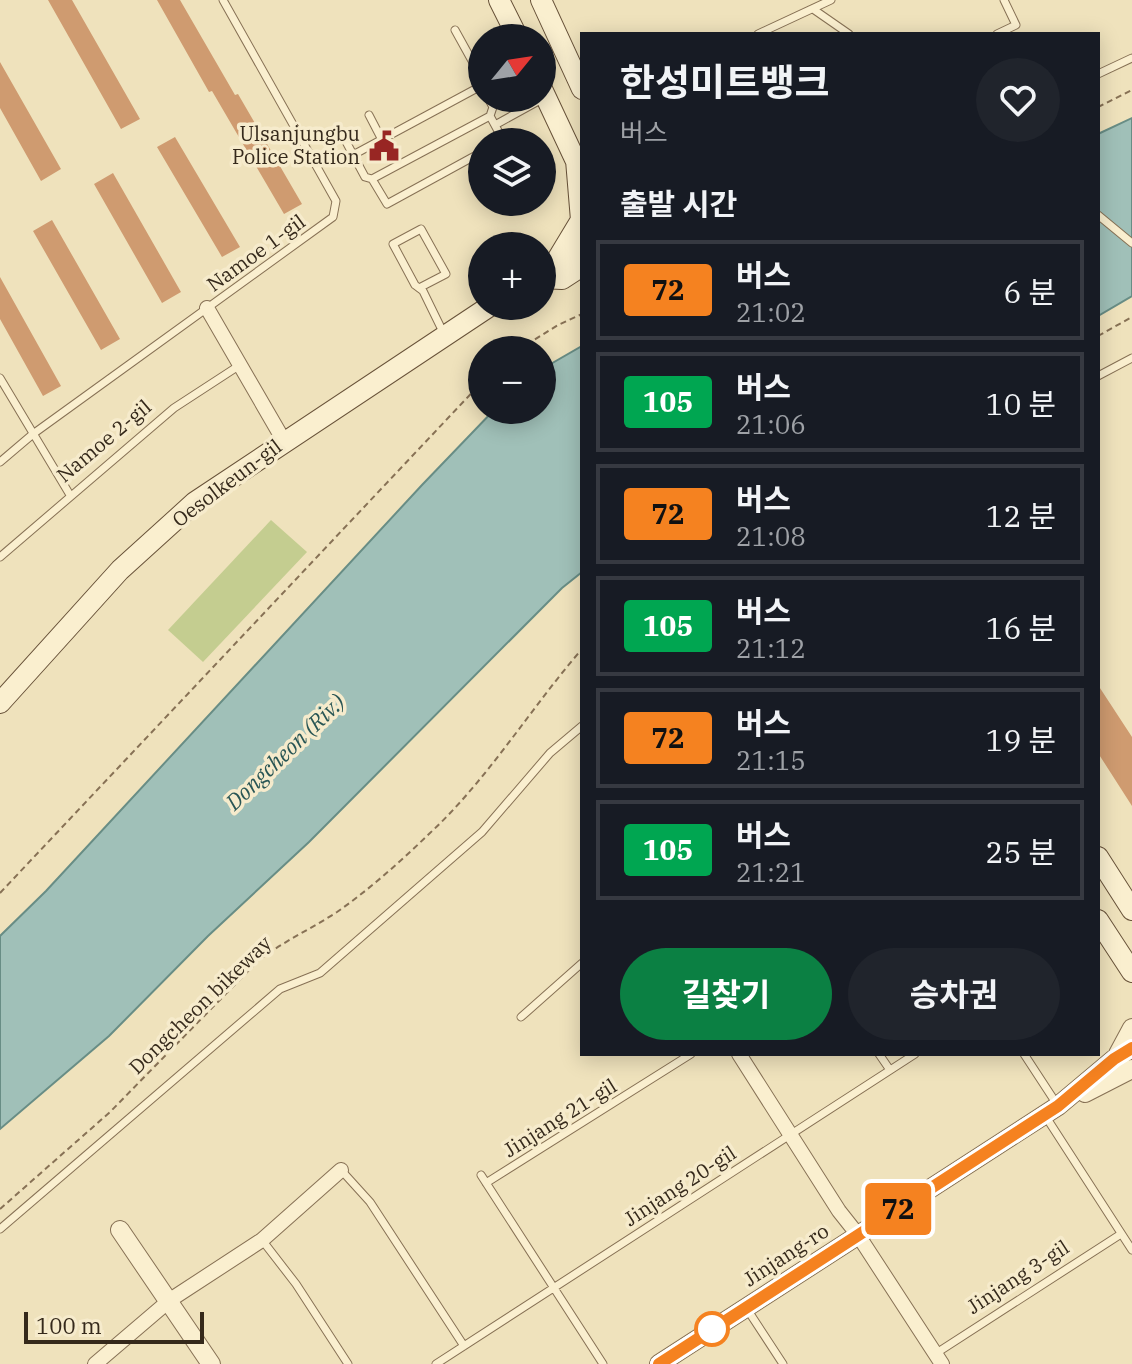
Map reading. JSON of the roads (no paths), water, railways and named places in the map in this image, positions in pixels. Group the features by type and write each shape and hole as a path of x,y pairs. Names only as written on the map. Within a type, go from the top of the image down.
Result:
{"main road":[{"path":"499,0 511,24"},
{"path":"541,0 580,85"},
{"path":"553,112 579,167 580,194"},
{"path":"556,256 580,221"},
{"path":"556,264 580,246"},
{"path":"556,276 562,279 580,267"},
{"name":"Oesolkeun-gil","path":"0,703 120,570 195,502 468,320"},
{"path":"1100,860 1132,910"},
{"path":"1100,923 1132,973"}],"street":[{"path":"207,308 284,441"},
{"path":"1125,1069 1125,1045 1132,1028"},
{"name":"Jinjang-ro","path":"659,1364 1051,1110 1125,1069 1132,1048"},
{"name":"Jinjang 3-gil","path":"740,1056 938,1359"},
{"path":"95,1364 170,1300 262,1240 341,1170"},
{"path":"120,1230 211,1364"}],"lane":[{"name":"Namoe 1-gil","path":"0,462 33,434 333,217 336,201 223,0"},
{"path":"762,32 831,0"},
{"path":"1001,32 1016,25 1004,0"},
{"path":"813,9 846,32"},
{"path":"455,30 468,54"},
{"path":"1100,73 1132,58"},
{"path":"353,155 468,94"},
{"path":"372,179 490,116 491,112"},
{"path":"495,125 515,112"},
{"path":"369,115 382,140"},
{"path":"490,116 497,128"},
{"path":"343,136 365,177 372,179 387,204 468,160"},
{"path":"1100,217 1132,243"},
{"path":"419,288 446,274 421,229 393,244 445,335"},
{"path":"1100,375 1132,358"},
{"name":"Namoe 2-gil","path":"0,557 174,408 240,365"},
{"path":"0,378 70,495"},
{"path":"0,1229 280,989 320,973 482,832 550,753 580,728"},
{"path":"521,1017 580,965"},
{"name":"Jinjang 21-gil","path":"486,1183 688,1056"},
{"path":"880,1056 890,1070"},
{"name":"Jinjang 20-gil","path":"436,1364 912,1056"},
{"path":"1025,1056 1051,1110 1132,1250"},
{"path":"341,1170 370,1202 464,1346"},
{"path":"481,1175 603,1364"},
{"name":"Jinjang 3-gil","path":"938,1359 1121,1234"},
{"path":"262,1240 296,1284 348,1364"},
{"path":"746,1307 783,1364"}],"water":[{"path":"1132,118 1132,296 1100,315 1100,133"},
{"name":"Dongcheon (Riv.)","path":"580,347 580,574 109,1036 0,1129 0,936 46,891 481,424 556,424 556,361"}],"place":[{"name":"Ulsanjungbu Police Station","path":"384,146"}]}
